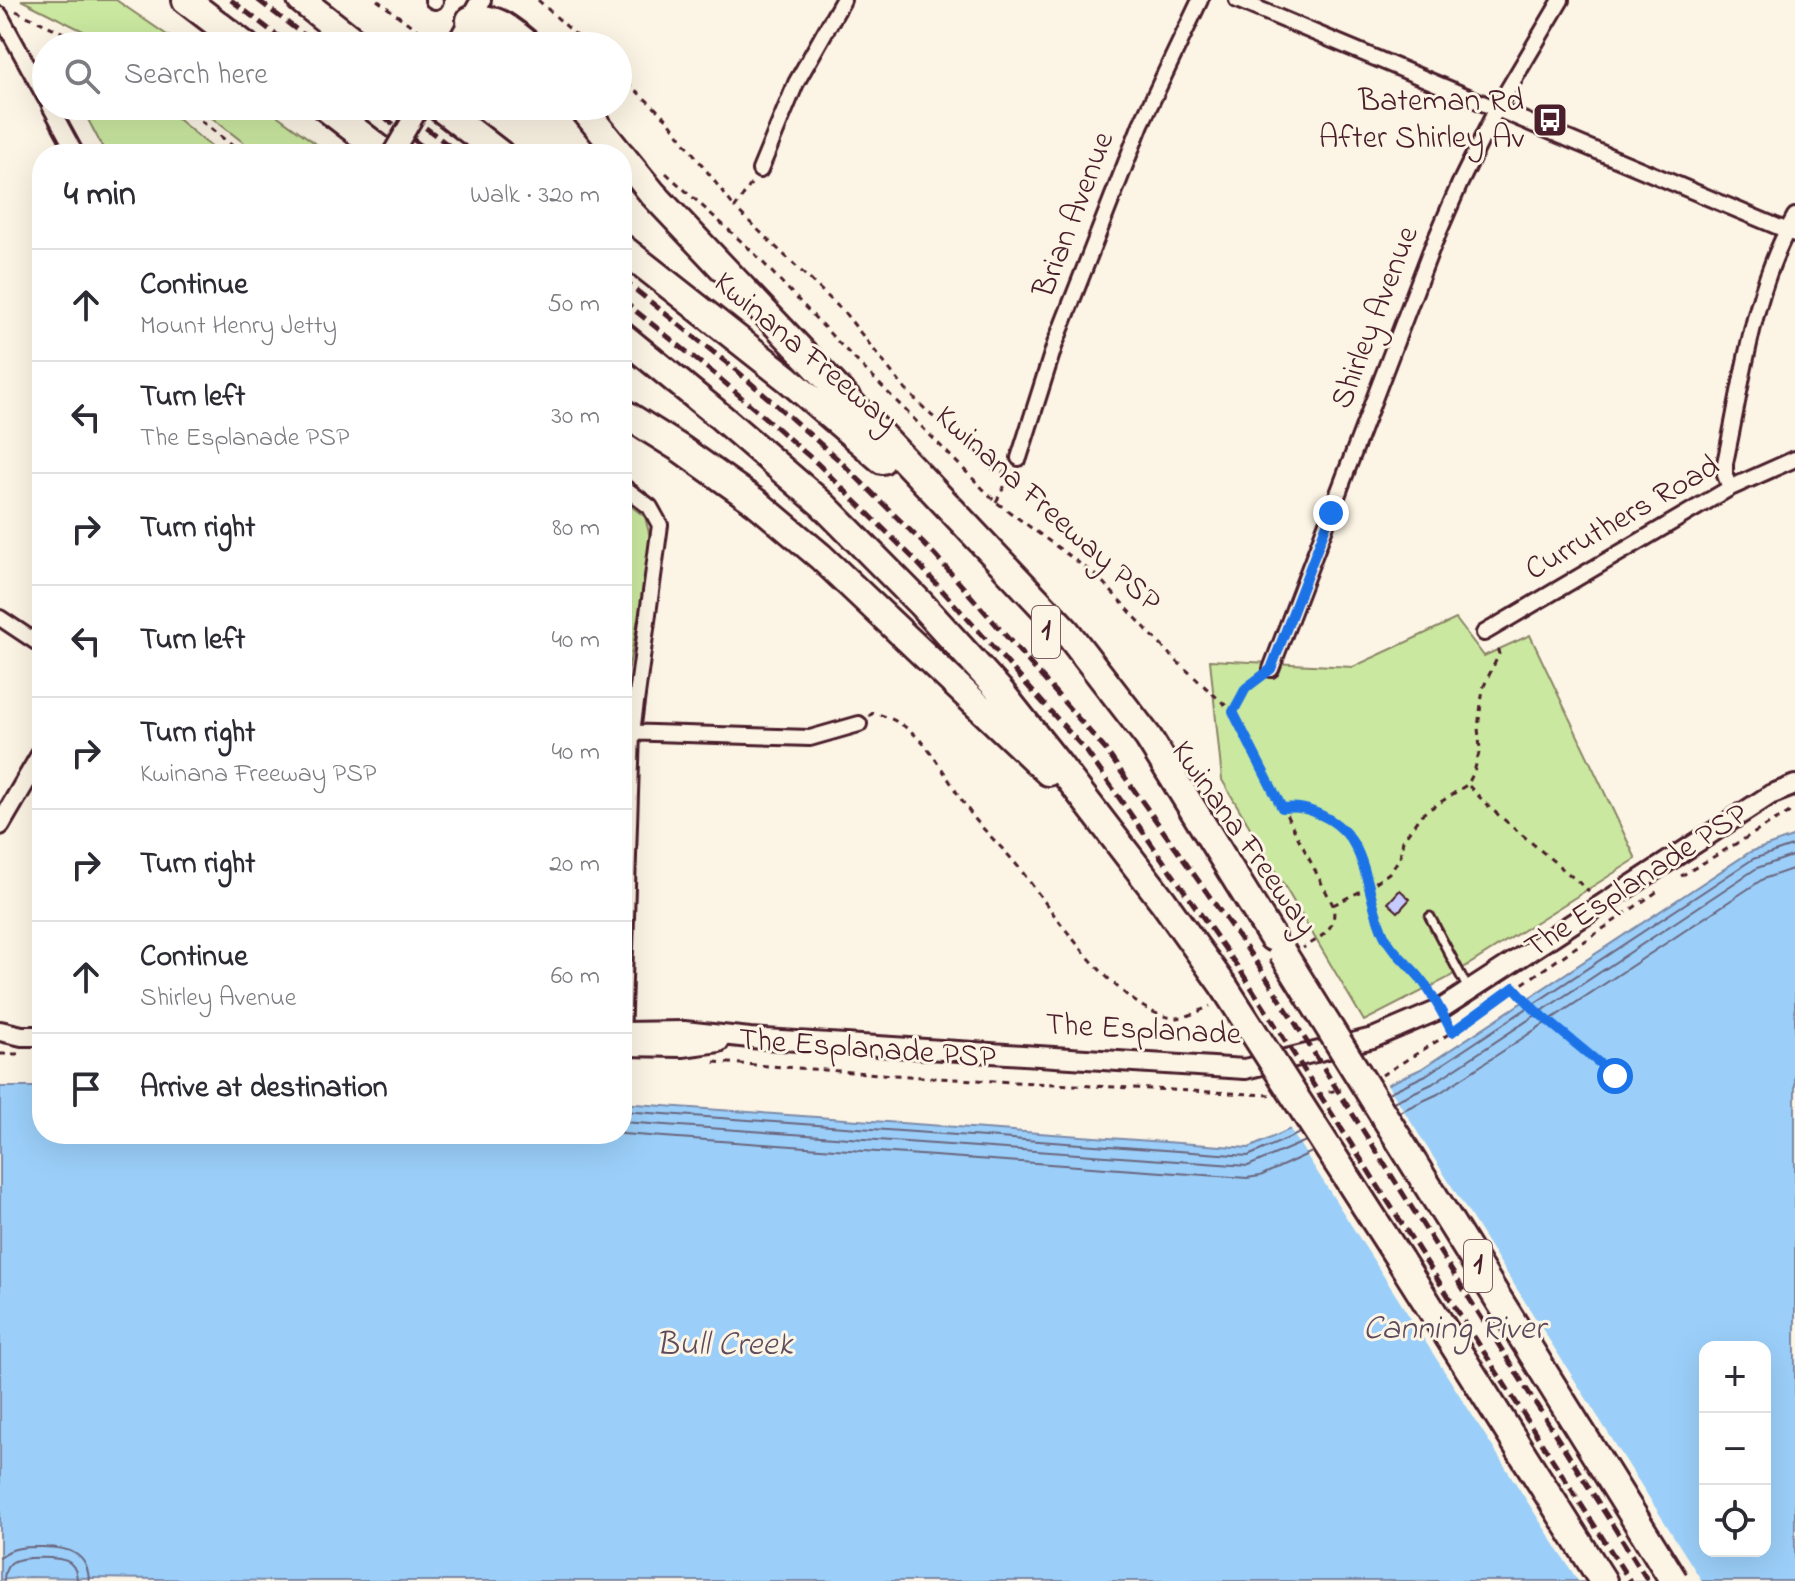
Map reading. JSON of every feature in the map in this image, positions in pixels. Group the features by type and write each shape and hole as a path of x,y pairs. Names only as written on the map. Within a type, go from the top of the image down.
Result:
{"highway":[{"path":"186,0 228,32"},
{"path":"301,0 342,32"},
{"path":"504,0 521,32"},
{"path":"467,25 485,17 511,32"},
{"path":"343,120 375,144"},
{"path":"456,120 487,144"},
{"path":"592,120 612,144"},
{"path":"632,168 1066,631 1148,737 1284,947"},
{"name":"Kwinana Freeway","path":"632,256 776,369 866,445 1006,586 1095,689 1284,947 1674,1581"},
{"name":"1","path":"632,344 823,505 920,603 1000,691 1057,763 1163,901 1221,996 1603,1581"},
{"path":"632,418 757,503 821,557 1102,824"}],"street":[{"path":"760,170 796,83 843,0"},
{"name":"Brian Avenue","path":"1019,458 1055,344 1141,124 1200,0"},
{"path":"1237,0 1791,232"},
{"name":"Shirley Avenue","path":"1271,669 1431,250 1497,108 1561,0"},
{"path":"5,10 32,69"},
{"path":"58,120 71,144"},
{"path":"395,144 411,120"},
{"path":"1730,488 1725,463 1756,317 1771,264 1791,232 1795,216"},
{"name":"Curruthers Road","path":"1484,633 1730,488 1795,459"},
{"path":"632,494 650,507 660,525 632,701"},
{"path":"0,618 32,639"},
{"path":"632,732 810,738 859,724"},
{"path":"0,825 32,770"},
{"name":"The Esplanade","path":"632,1032 684,1031 750,1038 1245,1069 1373,1038 1441,1009 1770,795 1795,785"},
{"path":"0,1031 32,1036"},
{"path":"0,1042 22,1036"},
{"name":"The Esplanade","path":"632,1046 682,1047 750,1038"}],"lane":[{"path":"1430,917 1470,992"}],"path":[{"path":"377,0 418,32"},
{"path":"538,0 573,32"},
{"path":"5,10 58,32"},
{"path":"632,87 667,119 735,208 844,312 905,389 931,415 976,451 997,474 1002,474 1019,458"},
{"path":"200,120 230,144"},
{"path":"735,208 760,170"},
{"name":"Kwinana Freeway PSP","path":"665,172 753,252 996,502 1098,577 1172,657 1233,712 1333,905"},
{"path":"996,502 1019,458"},
{"path":"1284,947 1328,932 1334,921 1333,905 1389,873 1400,858 1403,840 1421,815 1468,784 1480,749 1478,728 1483,688 1499,654 1497,645 1484,633"},
{"path":"1233,712 1246,688 1271,669"},
{"path":"859,724 873,713 891,717 915,732 975,819 1018,866 1068,936 1116,987 1148,1009 1175,1018 1198,1013 1221,996"},
{"path":"1468,784 1489,807 1588,889 1610,925"},
{"path":"1282,808 1295,806 1334,821 1358,848 1384,936 1421,979 1452,1032"},
{"name":"The Esplanade PSP","path":"1681,876 1795,809"},
{"name":"The Esplanade PSP","path":"1380,1076 1452,1032 1668,883"},
{"path":"1514,987 1535,1010 1615,1076 1604,1088"},
{"name":"The Esplanade PSP","path":"710,1061 951,1079 1277,1096"},
{"path":"1308,1097 1354,1086"}],"green space":[{"path":"21,0 116,0 163,32 85,32"},
{"path":"88,120 179,120 208,144 101,144"},
{"path":"215,120 283,120 316,144 245,144"},
{"path":"632,507 645,517 652,545 632,650"},
{"path":"1456,619 1484,656 1530,635 1636,859 1446,979 1364,1021 1222,780 1210,660 1353,667"}],"water":[{"path":"1795,836 1795,1581 280,1581 28,1577 0,1580 0,1087 32,1087 32,1144 632,1144 632,1104 1249,1148 1421,1069 1750,852"}],"pier":[{"path":"1385,1081 1702,1581 1578,1581 1288,1126"}],"building":[{"path":"1400,890 1410,899 1398,912 1388,903"}],"railway":[{"path":"231,0 273,32"},
{"path":"258,0 300,32"},
{"path":"388,120 419,144"},
{"path":"415,120 447,144"},
{"path":"632,287 737,371 840,461 935,555 1105,749 1259,966 1648,1581"},
{"path":"632,308 717,376 818,464 914,559 1087,752 1244,976 1630,1581"}],"place":[{"name":"Bateman Rd After Shirley Av","path":"1550,120"}],"route":[{"path":"1331,513 1271,669 1246,688 1233,712 1248,742 1282,808 1295,806 1310,810 1334,821 1349,835 1358,848 1384,936 1421,979 1452,1032 1514,987 1535,1010 1615,1076"}],"water label":[{"name":"Canning River","path":"1454,1330"},
{"name":"Bull Creek","path":"724,1346"}]}
